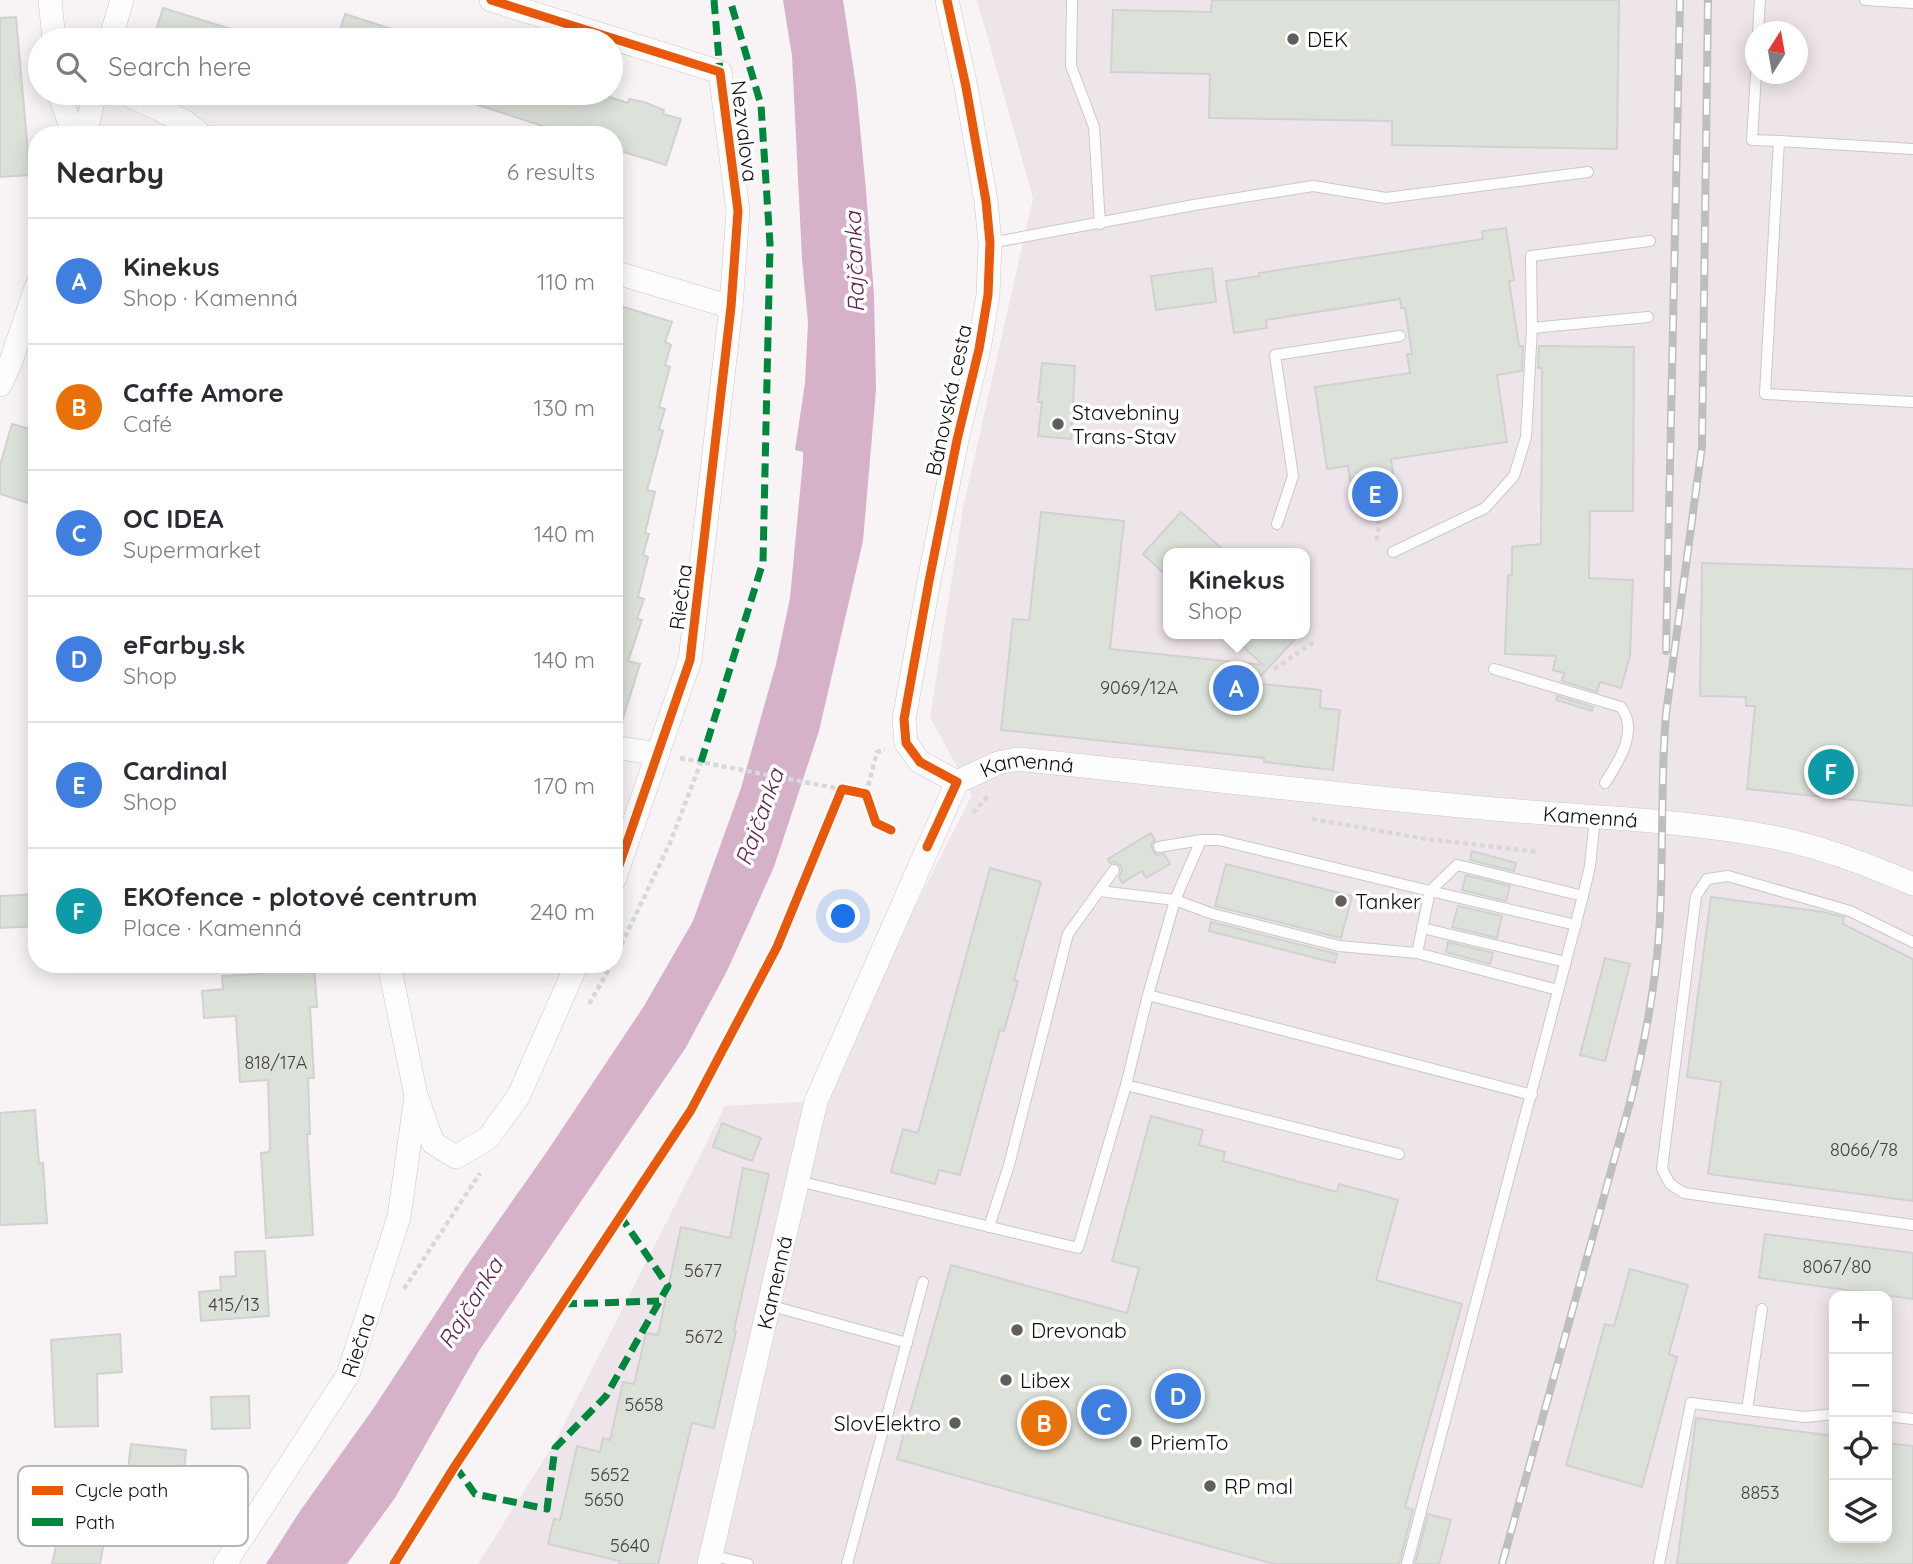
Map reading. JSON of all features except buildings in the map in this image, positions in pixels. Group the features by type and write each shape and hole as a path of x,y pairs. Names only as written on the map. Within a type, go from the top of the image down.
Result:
{"street":[{"path":"50,0 53,28"},
{"path":"114,28 122,0"},
{"name":"Nezvalova","path":"491,0 580,28"},
{"name":"Bánovská cesta","path":"947,0 986,201 990,243 988,296 979,349 949,478 904,719 906,743 920,762 957,782"},
{"name":"Nezvalova","path":"623,42 720,72 738,211 731,307"},
{"path":"63,105 71,126"},
{"path":"87,126 92,105"},
{"path":"150,105 190,126"},
{"path":"623,275 731,307"},
{"name":"Riečna","path":"623,854 690,660 731,307"},
{"path":"0,385 28,311"},
{"path":"623,748 658,754"},
{"name":"Kamenná","path":"710,1560 816,1101 957,782 998,763 1018,759 1311,792 1595,818 1663,821 1774,837 1867,864 1913,884"},
{"name":"Riečna","path":"391,973 415,1096 433,1143 456,1157 488,1138 517,1097 573,973"},
{"name":"Riečna","path":"248,1529 348,1375 399,1217 415,1096"},
{"name":"Riečna","path":"225,1564 237,1546"}],"lane":[{"path":"1072,0 1071,66 1094,127 1100,223"},
{"path":"1759,21 1760,0"},
{"path":"1865,0 1913,3"},
{"path":"1755,84 1752,140 1913,149"},
{"path":"1779,141 1765,394 1913,402"},
{"path":"990,243 1312,186 1386,198 1588,172"},
{"path":"1393,552 1485,508 1514,476 1526,437 1532,328 1531,256 1650,241"},
{"path":"1532,328 1648,317"},
{"path":"1278,524 1293,476 1275,355 1400,336"},
{"path":"1494,669 1621,707 1627,716 1628,731 1620,758 1605,783"},
{"path":"1407,1564 1576,925 1590,866 1595,818"},
{"path":"798,1181 1078,1248 1126,1085 1175,900 1201,840"},
{"path":"1159,847 1219,840 1576,925"},
{"path":"1417,953 1430,891 1457,865 1583,896"},
{"path":"989,1227 1009,1165 1068,933 1114,870"},
{"path":"1913,942 1850,911 1728,876 1706,879 1696,896 1662,1169 1670,1184 1684,1193 1913,1225"},
{"path":"1099,891 1175,900 1213,914 1339,946 1417,953 1558,990"},
{"path":"1422,928 1566,962"},
{"path":"1148,995 1532,1095"},
{"path":"1126,1085 1399,1154"},
{"path":"847,1564 923,1282"},
{"path":"768,1305 907,1343"},
{"path":"1747,1410 1762,1309"},
{"path":"1659,1564 1691,1404 1805,1417 1829,1415"},
{"path":"1892,1417 1913,1419"},
{"path":"710,1560 748,1564"}],"path":[{"path":"1375,549 1380,525 1376,502"},
{"path":"1274,669 1314,642"},
{"path":"877,752 866,794 876,823 891,830"},
{"path":"623,941 670,844 701,762 866,794"},
{"path":"968,818 995,791"},
{"path":"1307,818 1426,839 1539,852"}],"shaded area":[{"path":"977,0 1913,0 1913,1564 478,1564 555,1442 725,1106 816,1101 972,795 930,717 963,508 1033,198"}],"water":[{"name":"Rajčanka","path":"783,0 843,0 856,86 874,295 876,390 863,541 819,731 774,867 727,971 685,1049 479,1351 395,1498 347,1564 266,1564 644,1006 693,921 741,788 776,664 790,598 803,460 803,452 795,450 805,383 808,322 802,259 792,56"}],"railway":[{"path":"1666,651 1680,0"},
{"path":"1502,1564 1631,1099 1655,976 1659,934 1666,714 1702,446 1708,0"}],"marked path":[{"path":"714,0 720,72"},
{"path":"701,762 763,562 770,244 761,105 730,0"},
{"path":"455,1466 475,1494 547,1509 555,1448 606,1396 668,1286 621,1217"},
{"path":"563,1304 659,1301"}],"cycle path":[{"path":"491,0 580,28"},
{"path":"927,847 957,782 920,762 906,743 904,719 957,440 979,349 988,295 990,243 986,201 966,87 947,0"},
{"path":"623,42 720,72 738,211 731,307 690,660 623,854"},
{"path":"394,1564 455,1466 691,1110 777,947 842,789 866,794 876,823 891,830"}],"place":[{"name":"DEK","path":"1293,39"},
{"name":"Stavebniny Trans-Stav","path":"1058,424"},
{"name":"Cardinal","path":"1375,494"},
{"name":"Kinekus","path":"1236,688"},
{"name":"EKOfence - plotové centrum","path":"1831,772"},
{"name":"Tanker","path":"1341,901"},
{"name":"Drevonab","path":"1017,1330"},
{"name":"Libex","path":"1006,1380"},
{"name":"eFarby.sk","path":"1178,1396"},
{"name":"OC IDEA","path":"1104,1412"},
{"name":"SlovElektro","path":"955,1423"},
{"name":"Caffe Amore","path":"1044,1423"},
{"name":"PriemTo","path":"1136,1442"},
{"name":"RP mal","path":"1210,1486"}]}
